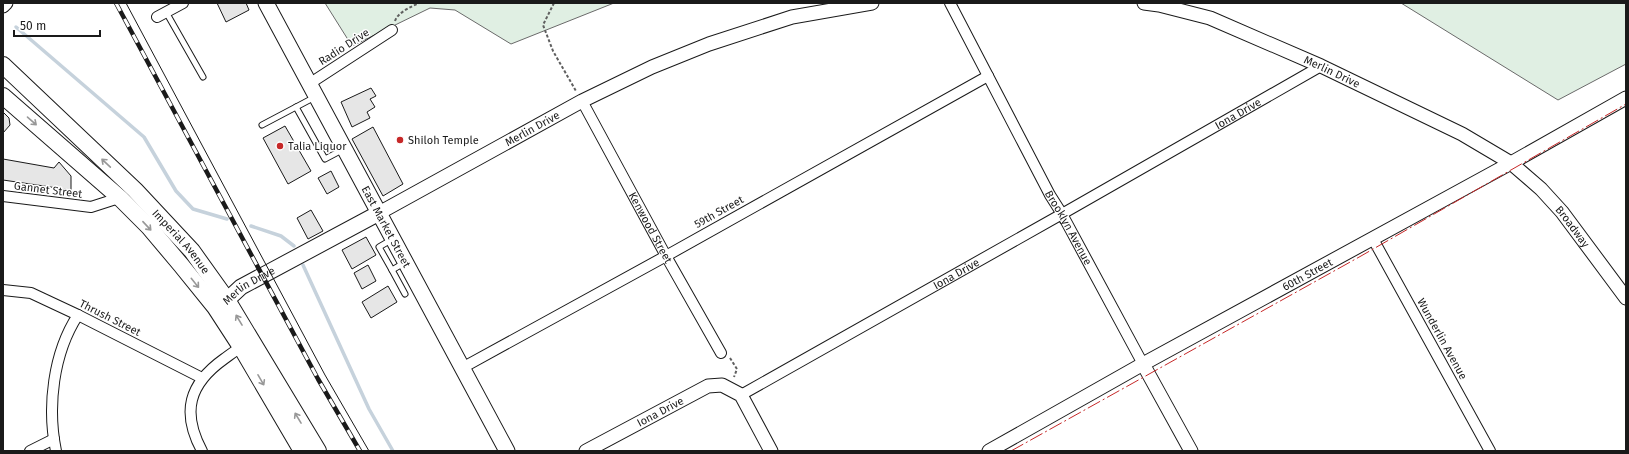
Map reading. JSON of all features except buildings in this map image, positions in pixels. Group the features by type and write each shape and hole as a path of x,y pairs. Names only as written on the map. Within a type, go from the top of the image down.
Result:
{"main road":[{"name":"East Market Street","path":"266,3 379,213 392,240 398,266 462,368 507,451"},
{"name":"Imperial Avenue","path":"3,65 135,190 192,251 221,304 246,344 318,451"},
{"name":"Imperial Avenue","path":"3,96 120,198 221,304"},
{"name":"Merlin Drive","path":"221,304 241,287 379,213"},
{"name":"Imperial Avenue","path":"246,344 302,451"}],"street":[{"path":"3,6 6,3"},
{"path":"157,17 183,3"},
{"name":"Merlin Drive","path":"379,213 582,101 652,67 709,44 792,17 872,3"},
{"name":"Brooklyn Avenue","path":"950,3 1050,195 1062,214 1191,451"},
{"name":"Merlin Drive","path":"1144,3 1159,5 1210,18 1321,66 1462,134 1511,163"},
{"name":"Radio Drive","path":"312,91 392,30"},
{"name":"Iona Drive","path":"586,451 708,386 722,385 736,392 1062,214 1321,66"},
{"name":"59th Street","path":"462,368 988,76"},
{"name":"60th Street","path":"997,449 1143,364 1511,163 1626,98"},
{"name":"Kenwood Street","path":"582,101 666,256 721,353"},
{"name":"Broadway","path":"1511,163 1541,189 1562,212 1626,298"},
{"name":"Gannet Street","path":"3,196 91,207 120,198 135,190"},
{"name":"Wunderlin Avenue","path":"1373,239 1490,451"},
{"name":"Thrush Street","path":"3,290 31,293 78,315 202,378"},
{"path":"56,451 54,439 53,400 57,367 66,338 78,315"},
{"path":"202,451 193,433 191,415 193,396 202,378 246,344"},
{"path":"736,392 771,451"},
{"path":"30,451 54,439"}],"lane":[{"path":"166,12 203,77"},
{"path":"262,124 296,107 312,91"},
{"path":"296,107 325,159 344,150"},
{"path":"398,266 405,294"}],"path":[{"path":"392,30 396,17 409,7 419,3"},
{"path":"554,3 543,25 553,51 582,101"},
{"path":"721,353 728,354 737,369 736,392"}],"green space":[{"path":"325,3 614,3 511,44 455,10 430,8 352,46"},
{"path":"1401,3 1626,3 1626,64 1558,100"}],"waterway":[{"path":"16,27 144,137 176,191 193,209 227,219"},
{"path":"251,226 281,236 294,246"},
{"path":"303,265 369,409 393,451"}],"tram line":[{"path":"126,3 325,375 369,451"}],"railway":[{"path":"116,3 318,379 360,451"}],"power":[{"path":"1011,451 1361,256 1626,104"}],"place":[{"name":"Shiloh Temple","path":"400,140"},
{"name":"Talia Liquor","path":"280,146"}]}
